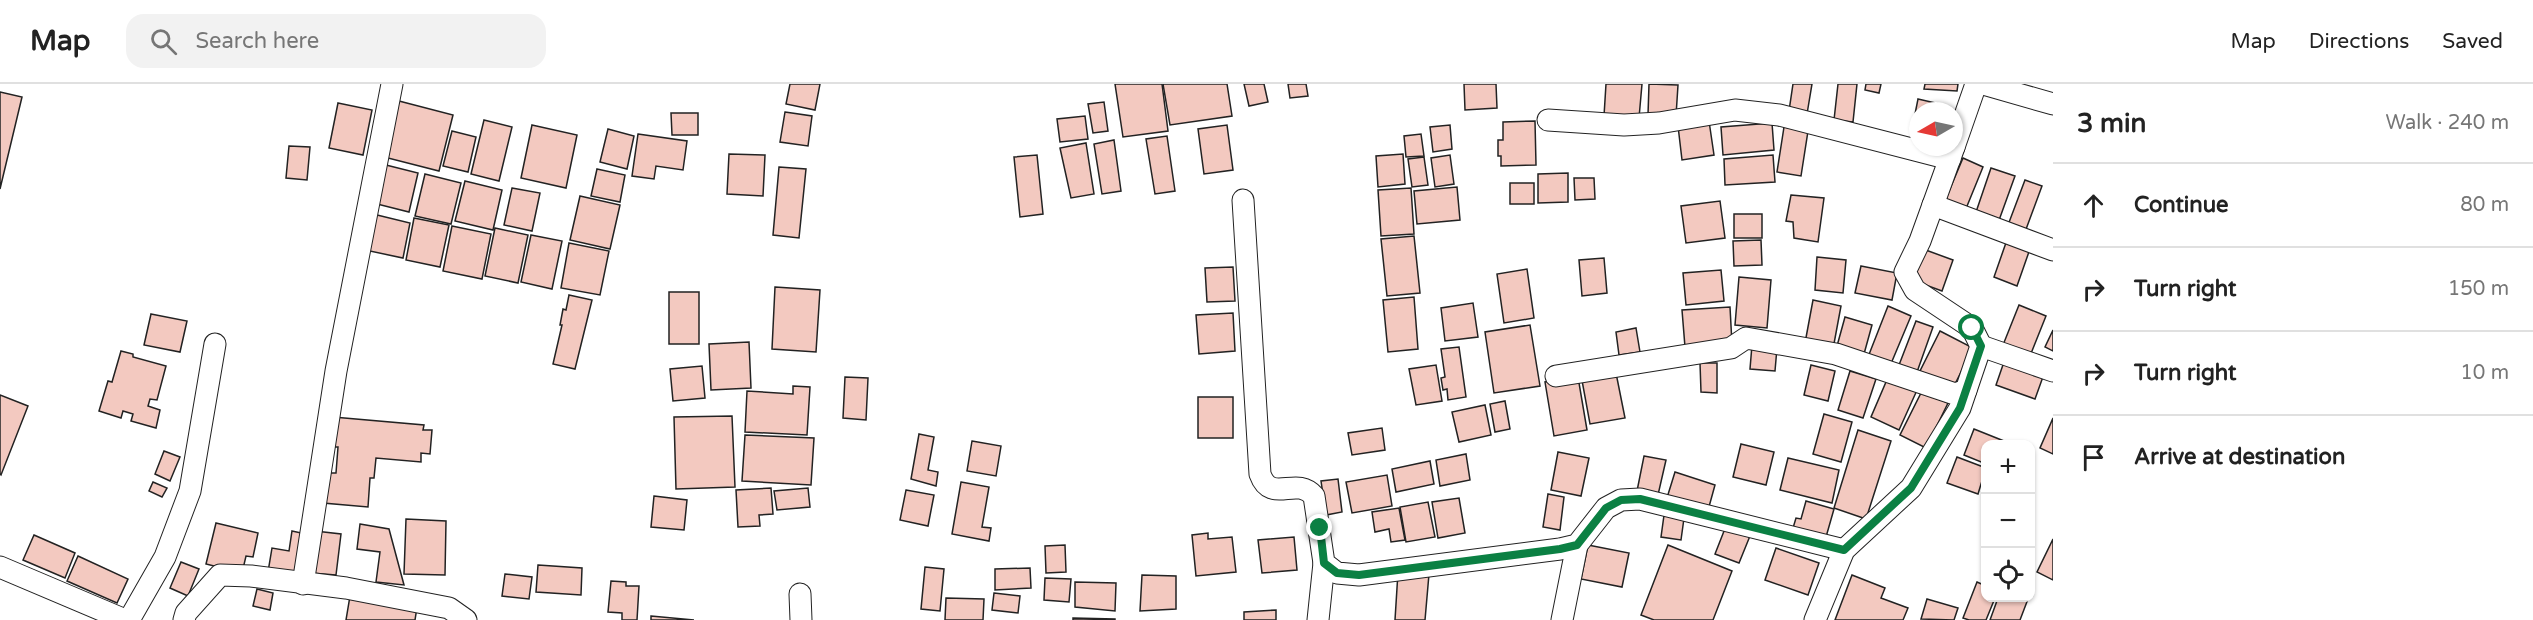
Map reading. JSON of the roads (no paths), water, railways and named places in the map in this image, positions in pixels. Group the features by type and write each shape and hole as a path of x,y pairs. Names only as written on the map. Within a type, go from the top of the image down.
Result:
{"street":[{"path":"303,584 336,371 392,84"},
{"path":"1963,120 1976,84"},
{"path":"1983,84 2053,104"},
{"path":"1548,120 1624,125 1659,123 1735,110 1779,115 1909,142"},
{"path":"1950,156 1920,241 1905,272 1915,290 1972,328 1981,346 2053,371"},
{"path":"1243,200 1260,474 1264,484 1271,489 1301,488 1309,490 1314,496 1324,563 1318,620"},
{"path":"1933,205 2053,250"},
{"path":"1556,376 1731,348 1746,338 1836,354 1955,394 1966,390"},
{"path":"0,567 127,620 165,557 190,491 215,345"},
{"path":"1815,620 1844,550 1911,488 1960,408 1981,346"},
{"path":"1562,620 1577,545 1606,508 1621,500 1640,499 1844,550"},
{"path":"1324,563 1337,573 1359,575 1577,545"},
{"path":"184,620 186,613 219,575 251,576 346,588 449,608 466,620"},
{"path":"800,594 801,620"}]}
